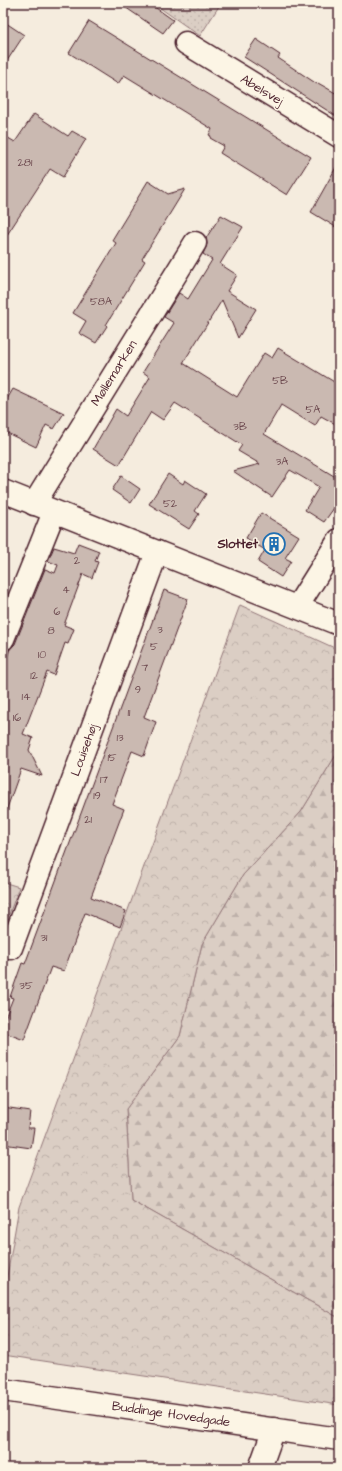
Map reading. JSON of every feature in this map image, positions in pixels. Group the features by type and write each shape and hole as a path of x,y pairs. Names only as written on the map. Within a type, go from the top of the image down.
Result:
{"street":[{"name":"Abelsvej","path":"186,43 339,136"},
{"name":"Møllemarken","path":"34,504 195,242"},
{"path":"3,491 339,624"},
{"path":"3,639 54,512"},
{"path":"297,607 339,540"},
{"name":"Louisehøj","path":"11,948 157,552"},
{"name":"Buddinge Hovedgade","path":"3,1390 339,1439"},
{"path":"260,1468 274,1429"}],"green space":[{"path":"153,3 221,3 200,36"},
{"path":"240,605 339,650 339,750 301,812 243,875 202,944 180,1036 126,1109 131,1200 339,1318 339,1405 3,1355 3,1300 19,1207"},
{"path":"339,750 339,1318 131,1200 126,1109 180,1036 202,944 243,875 301,812"},
{"path":"3,882 19,887 3,931"}],"building":[{"path":"119,3 149,3 173,20 163,33"},
{"path":"3,21 24,35 3,67"},
{"path":"89,21 311,157 287,195 220,153 224,146 210,138 211,136 209,135 212,129 124,75 118,84 69,53"},
{"path":"256,39 280,55 278,58 317,84 318,83 339,95 339,118 244,57"},
{"path":"34,114 68,136 72,131 86,139 63,177 50,169 3,241 3,135 15,142"},
{"path":"339,162 339,229 311,212"},
{"path":"148,181 168,194 185,189 142,259 145,261 96,343 79,333 86,321 73,313 116,243 112,240"},
{"path":"221,215 243,227 220,264 237,275 227,291 256,309 238,338 222,300 183,363 237,397 264,353 272,358 278,348 336,383 339,390 339,426 321,416 315,426 281,405 264,434 339,479 339,501 324,522 305,510 319,487 290,470 272,497 233,471 260,464 238,451 242,445 175,403 163,420 151,412 119,465 93,449 116,409 126,416 150,377 143,372 174,323 164,317 179,293 188,299 212,260 203,254 207,244 206,238"},
{"path":"13,389 64,413 54,429 46,425 36,447 3,431 3,406"},
{"path":"168,474 183,484 185,480 206,494 195,511 199,514 189,529 149,504"},
{"path":"121,476 140,489 131,503 112,490"},
{"name":"Slottet","path":"261,513 299,536 285,558 291,561 281,577 258,562 265,550 246,538"},
{"path":"78,543 99,551 95,561 98,562 92,578 83,574 64,625 74,629 68,644 65,643 54,675 47,672 23,734 33,738 29,750 42,776 21,769 5,814 3,813 3,668 10,649 15,644 45,569 55,573 58,565 48,561 54,547 74,553"},
{"path":"164,590 188,599 144,717 156,722 144,756 132,751 112,804 124,809 91,897 126,911 120,927 85,913 64,971 51,967 24,1040 3,1032 3,1023 13,998 10,997 22,963 25,964"},
{"path":"3,1107 30,1111 28,1128 34,1128 31,1148 3,1144"}],"place":[{"name":"Slottet","path":"274,544"}]}
